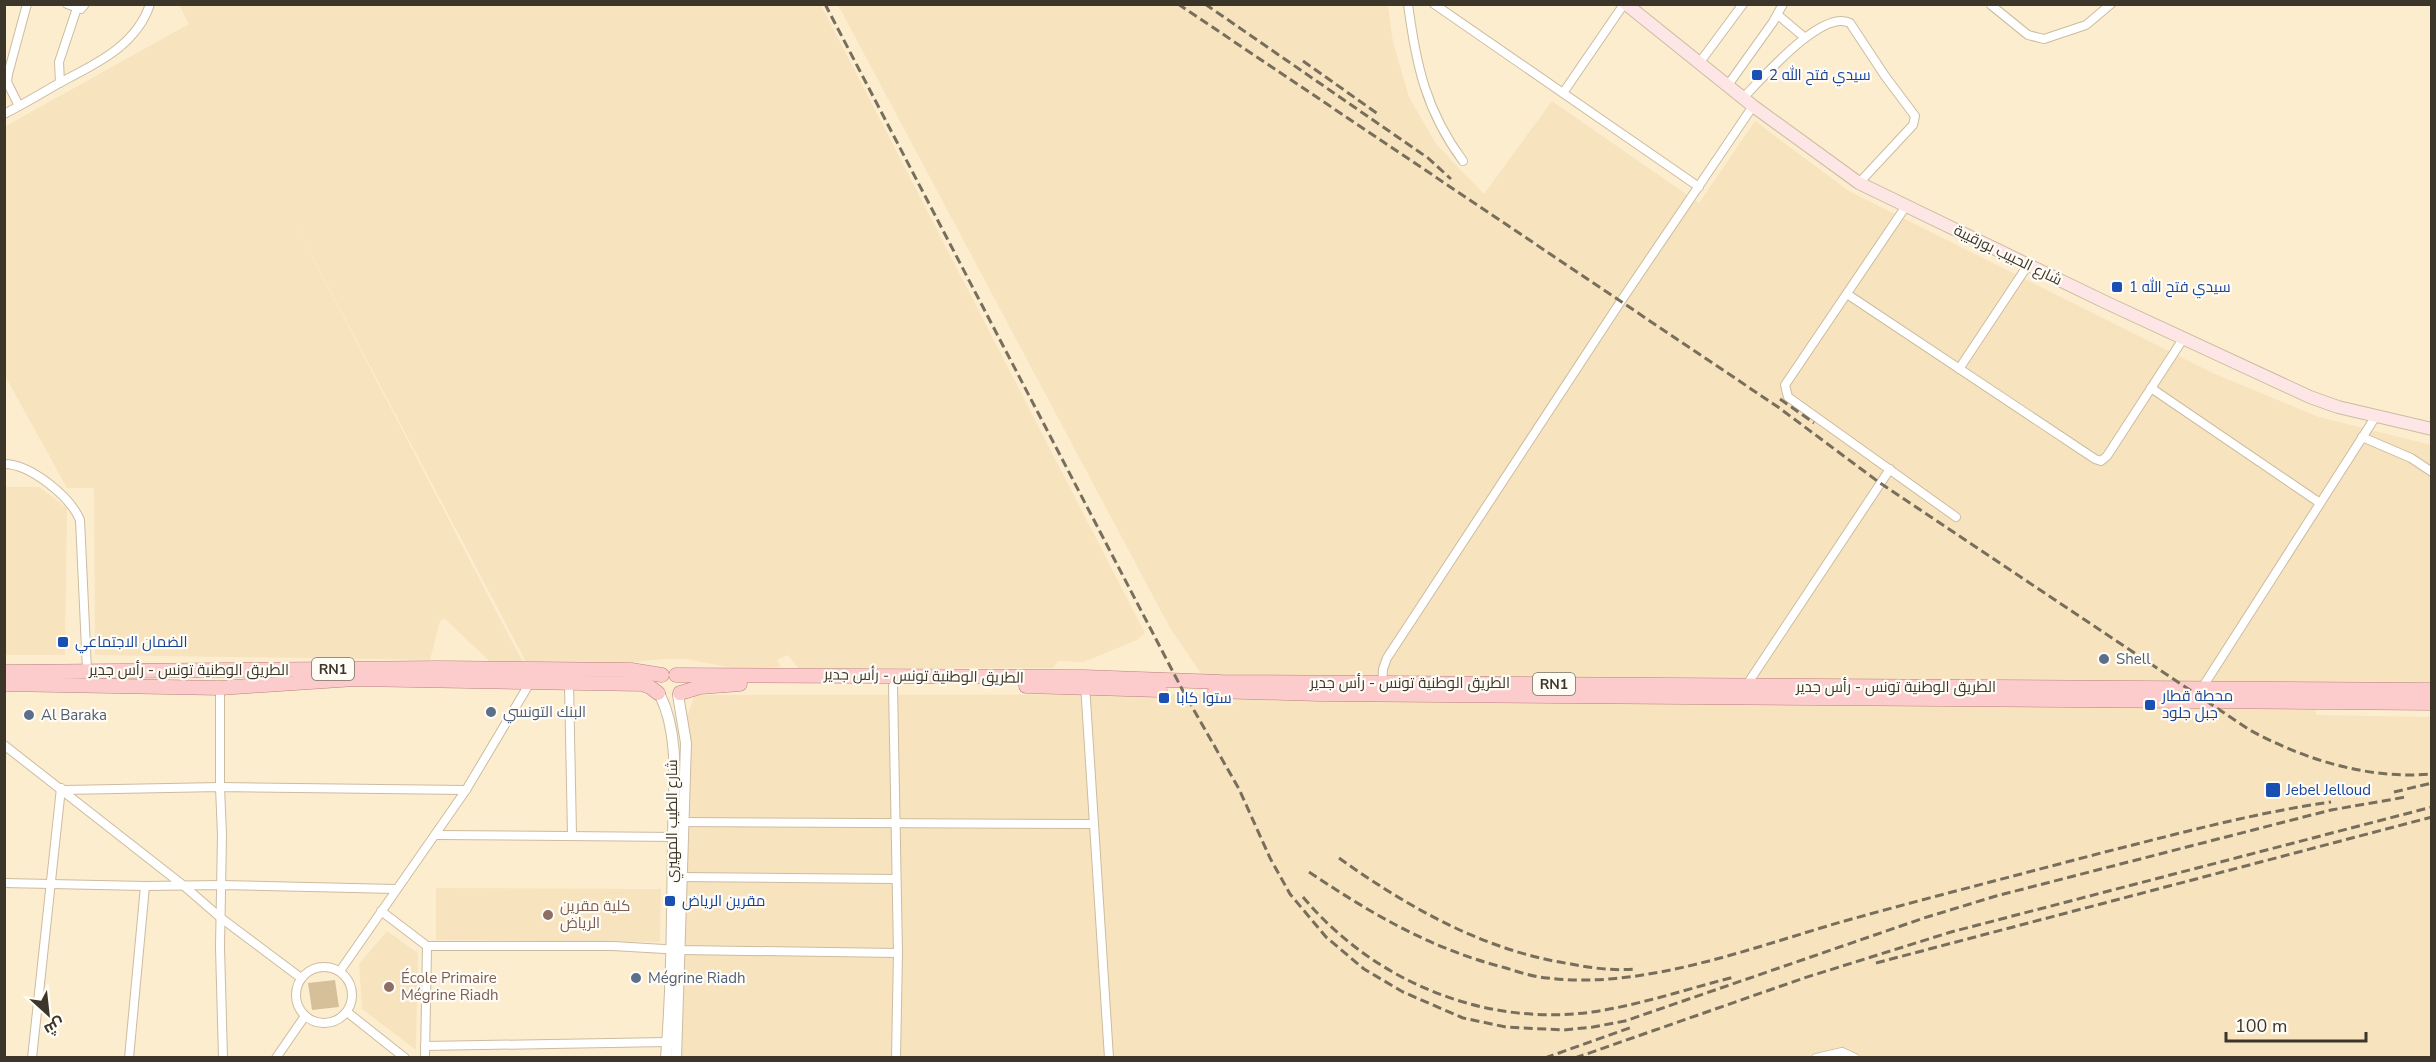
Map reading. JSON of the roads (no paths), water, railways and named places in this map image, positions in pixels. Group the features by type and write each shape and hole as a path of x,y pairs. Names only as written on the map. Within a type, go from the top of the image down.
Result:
{"main road":[{"name":"شارع الحبيب بورقيبة","path":"1625,4 1748,102 1859,183 2183,339 2310,397 2432,429"},
{"name":"الطريق الوطنية تونس - رأس جدير","path":"4,672 439,668 631,670 669,675 1172,682 1382,689 1743,692 2432,703"},
{"path":"659,694 656,685 669,675 682,681 679,694"},
{"name":"الطريق الوطنية تونس - رأس جدير","path":"4,684 220,688 355,679 532,681 642,684 659,694"},
{"name":"الطريق الوطنية تونس - رأس جدير","path":"679,694 700,687 734,684 893,686 1085,682"},
{"name":"الطريق الوطنية تونس - رأس جدير","path":"1743,692 2202,688 2432,690"},
{"name":"RN1","path":"659,694 671,699 679,694"}],"street":[{"path":"19,106 7,82 27,4"},
{"path":"60,83 59,62 81,6 67,4"},
{"path":"4,114 95,65 128,40 141,24 150,4"},
{"path":"1408,4 1419,71 1430,105 1444,136 1463,161"},
{"path":"1434,4 1699,188"},
{"path":"1563,93 1625,4"},
{"path":"1700,62 1743,4"},
{"path":"1728,85 1778,15 1783,4"},
{"path":"1991,5 2028,35 2044,39 2086,24 2110,4"},
{"path":"1778,15 1804,37"},
{"path":"1382,689 1387,658 1621,301 1699,188 1748,102 1804,37 1826,25 1846,21 1851,23 1885,76 1915,116 1913,125 1859,183"},
{"path":"1906,206 1785,385 1785,391 1788,398 1956,517"},
{"path":"1959,369 2028,265"},
{"path":"1847,294 2101,461 2107,456 2183,339"},
{"path":"2151,388 2320,502"},
{"path":"2202,688 2376,416"},
{"path":"2362,437 2411,458 2432,472"},
{"path":"4,464 23,466 75,507 80,520 87,670"},
{"path":"1743,692 1890,469"},
{"path":"340,971 437,834 532,681"},
{"path":"569,682 572,835"},
{"path":"1085,682 1109,1058"},
{"path":"893,686 898,953 896,1058"},
{"path":"220,688 223,1058"},
{"name":"شارع الطيب المهيري","path":"659,694 667,713 673,745 678,822 672,1041 666,1058"},
{"name":"شارع الطيب المهيري","path":"678,822 686,743 679,694"},
{"path":"4,745 184,886 221,918 301,978"},
{"path":"62,789 220,787 466,790"},
{"path":"32,1058 49,885 62,789"},
{"path":"678,822 1093,824"},
{"path":"437,834 678,837"},
{"path":"677,877 896,879"},
{"path":"4,884 396,889"},
{"path":"129,1058 145,886"},
{"path":"381,911 427,946 613,946 676,950 898,953"},
{"path":"425,1058 427,946"},
{"path":"320,967 330,967 340,971 348,980 352,991 352,1002 347,1012 338,1020 328,1023 316,1022 305,1017 298,1009 295,999 296,988 301,978 309,970 320,967"},
{"path":"347,1012 405,1058"},
{"path":"276,1058 305,1017"},
{"path":"425,1046 672,1041"},
{"name":"شارع الطيب المهيري","path":"672,1041 678,1058"},
{"path":"1816,1058 1842,1052 1855,1058"}],"railway":[{"path":"825,4 1183,691 1239,789 1270,858 1290,894 1326,937 1364,969 1403,992 1463,1018 1506,1027 1563,1030 1625,1021 1924,918 1996,896 2331,810 2406,797"},
{"path":"1178,4 1778,407 1880,483 2248,729 2291,750 2337,765 2384,774 2432,774"},
{"path":"1205,4 1428,158 1451,179"},
{"path":"1303,61 1378,114"},
{"path":"1780,399 1814,423"},
{"path":"2394,792 2432,783"},
{"path":"1309,872 1379,916 1452,951 1542,977 1583,980 1620,978 1696,964 1873,913 2187,831 2331,802"},
{"path":"1575,1058 1804,978 1951,932 2432,807"},
{"path":"1876,963 2432,817"},
{"path":"1339,858 1420,910 1478,938 1539,958 1595,968 1635,969"},
{"path":"1303,897 1331,927 1362,953 1397,974 1433,992 1472,1004 1511,1012 1551,1015 1592,1012 1646,1001 1734,977"},
{"path":"1545,1058 1632,1027"}],"place":[{"name":"2 سيدي فتح الله","path":"1757,75"},
{"name":"سيدي فتح الله 1","path":"2117,287"},
{"name":"الضمان الاجتماعي","path":"63,642"},
{"name":"Shell","path":"2104,659"},
{"name":"ستوا كابا","path":"1164,698"},
{"name":"محطة قطار جبل جلود","path":"2150,705"},
{"name":"البنك التونسي","path":"491,712"},
{"name":"Al Baraka","path":"29,715"},
{"name":"Jebel Jelloud","path":"2273,790"},
{"name":"مقرين الرياض","path":"670,901"},
{"name":"كلية مقرين الرياض","path":"548,915"},
{"name":"Mégrine Riadh","path":"636,978"},
{"name":"École Primaire Mégrine Riadh","path":"389,987"}]}
